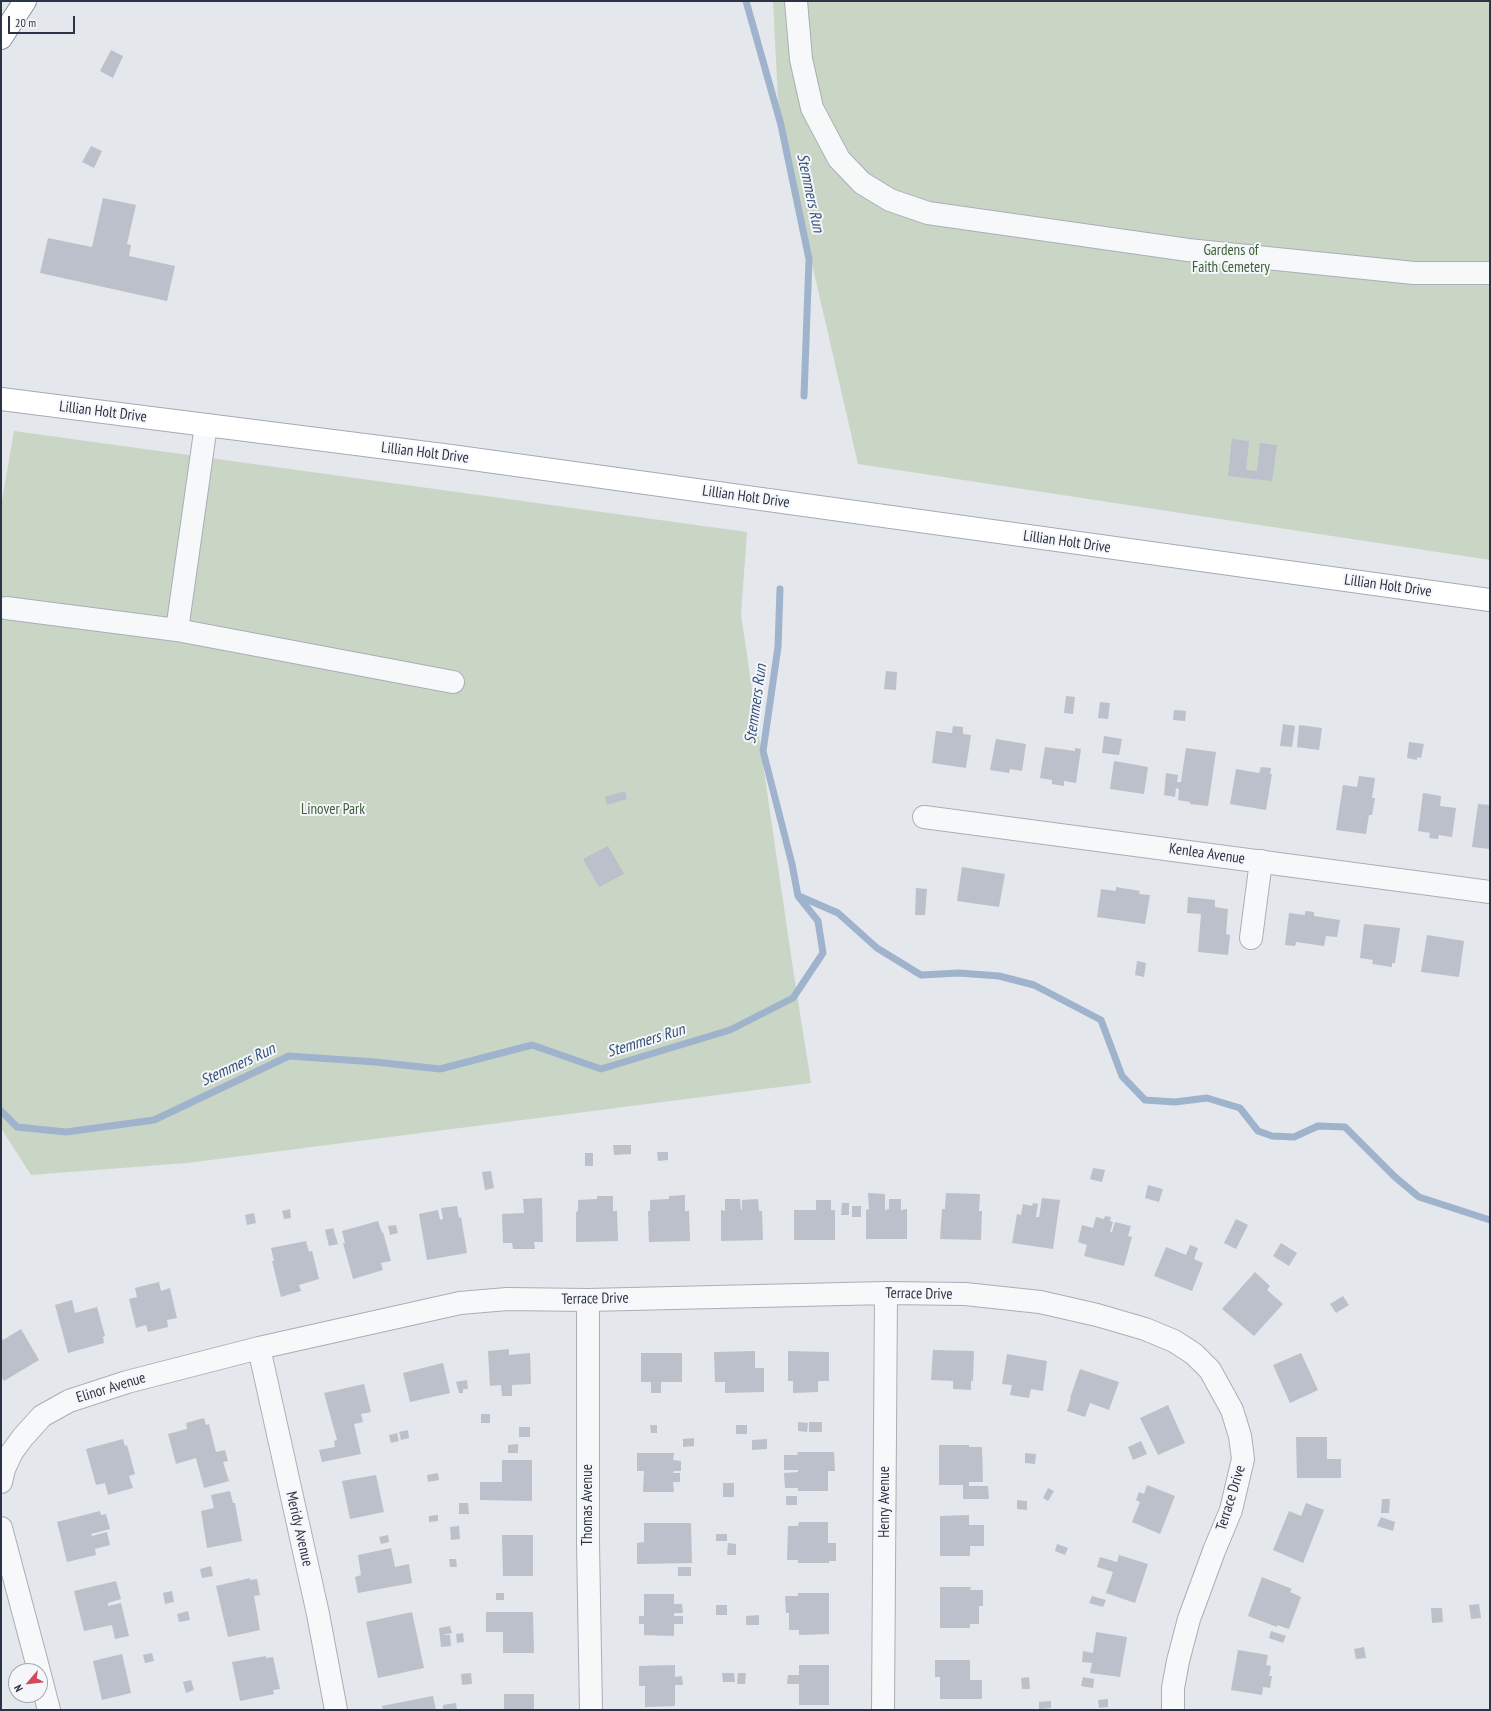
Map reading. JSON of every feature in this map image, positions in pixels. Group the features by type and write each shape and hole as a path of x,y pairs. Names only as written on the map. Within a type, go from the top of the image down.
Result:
{"main road":[{"path":"1,38 25,1"},
{"name":"Lillian Holt Drive","path":"1,399 451,456 1490,600"}],"street":[{"path":"796,1 801,59 812,108 838,159 862,183 890,200 928,213 1188,250 1414,273 1490,273"},
{"path":"177,630 206,425"},
{"path":"6,608 177,630 453,682"},
{"name":"Kenlea Avenue","path":"924,817 1490,892"},
{"path":"1251,938 1261,861"},
{"name":"Terrace Drive","path":"259,1348 460,1302 507,1299 588,1300 886,1293 965,1294 1040,1302 1097,1315 1174,1341 1194,1354 1210,1370 1232,1410 1240,1436 1243,1459 1231,1510 1189,1619 1173,1688 1173,1710"},
{"name":"Henry Avenue","path":"884,1710 886,1293"},
{"name":"Thomas Avenue","path":"588,1300 588,1543 591,1710"},
{"name":"Elinor Avenue","path":"1,1482 4,1469 12,1452 23,1437 42,1416 69,1401 127,1382 259,1348"},
{"name":"Meridy Avenue","path":"259,1348 318,1614 336,1710"},
{"path":"1,1528 37,1663"}],"green space":[{"name":"Gardens of Faith Cemetery","path":"773,1 1490,1 1490,560 858,464 779,120"},
{"name":"Linover Park","path":"14,431 747,532 741,614 811,1083 187,1163 31,1175 1,1128 1,506"}],"building":[{"path":"111,50 123,56 113,78 100,71"},
{"path":"91,146 102,151 94,168 82,162"},
{"path":"103,198 136,205 127,244 131,245 129,256 175,266 167,301 40,273 48,238 92,247"},
{"path":"1232,439 1249,441 1246,470 1257,471 1260,443 1277,445 1272,481 1228,476"},
{"path":"886,671 897,672 896,690 884,689"},
{"path":"1066,696 1075,697 1073,714 1064,713"},
{"path":"1100,702 1110,703 1108,719 1098,718"},
{"path":"1174,710 1186,711 1185,721 1173,720"},
{"path":"1283,724 1295,726 1292,747 1280,746"},
{"path":"1299,725 1322,728 1319,750 1297,747"},
{"path":"953,726 963,727 963,734 971,735 966,768 932,763 936,731 952,733"},
{"path":"1104,736 1122,739 1119,755 1102,753"},
{"path":"996,739 1026,744 1022,771 1010,769 1009,773 990,770"},
{"path":"1409,742 1424,744 1421,758 1417,757 1417,760 1407,758"},
{"path":"1045,747 1075,751 1075,748 1081,749 1076,783 1064,781 1064,786 1052,784 1052,780 1040,778"},
{"path":"1186,748 1216,752 1208,806 1190,804 1190,802 1178,800 1179,789 1176,788 1175,797 1164,795 1166,773 1178,775 1177,782 1181,782"},
{"path":"1114,761 1148,767 1144,794 1110,789"},
{"path":"1261,767 1271,768 1270,774 1272,774 1266,810 1230,804 1236,769 1259,773"},
{"path":"1359,776 1375,778 1372,798 1375,798 1372,815 1369,815 1366,834 1336,830 1343,785 1357,787"},
{"path":"625,791 627,799 607,805 605,797"},
{"path":"1423,793 1441,796 1440,806 1456,808 1452,837 1439,835 1438,839 1429,838 1430,833 1418,831"},
{"path":"1478,804 1490,805 1490,849 1472,847"},
{"path":"608,846 624,874 599,887 583,859"},
{"path":"962,867 1005,874 999,907 957,901"},
{"path":"1116,887 1140,891 1139,894 1150,895 1145,924 1097,917 1101,889 1116,891"},
{"path":"916,888 927,889 925,915 915,915"},
{"path":"1188,897 1215,900 1215,907 1228,909 1226,934 1230,935 1228,955 1198,952 1201,914 1187,913"},
{"path":"1305,911 1314,912 1314,916 1340,920 1337,937 1326,936 1324,946 1296,942 1295,946 1285,945 1289,913 1305,915"},
{"path":"1364,924 1400,928 1395,963 1392,963 1392,967 1372,964 1373,960 1360,958"},
{"path":"1427,935 1464,941 1459,977 1421,972"},
{"path":"1137,961 1146,963 1144,977 1135,975"},
{"path":"613,1145 631,1145 631,1154 614,1155"},
{"path":"657,1152 668,1152 668,1160 658,1161"},
{"path":"585,1153 593,1153 593,1166 585,1166"},
{"path":"1093,1168 1105,1170 1102,1182 1090,1179"},
{"path":"491,1171 494,1188 485,1190 482,1172"},
{"path":"1148,1185 1163,1189 1159,1202 1145,1198"},
{"path":"868,1193 885,1194 885,1210 889,1209 889,1199 901,1199 901,1210 907,1209 907,1239 866,1239 866,1210 869,1209"},
{"path":"946,1193 980,1194 979,1211 982,1211 981,1240 940,1239 942,1209 945,1209"},
{"path":"685,1195 685,1211 689,1211 690,1241 649,1242 648,1211 650,1211 650,1200 669,1199 669,1196"},
{"path":"597,1196 613,1196 613,1211 617,1211 618,1241 576,1242 576,1212 578,1211 578,1200 597,1199"},
{"path":"542,1198 543,1242 534,1242 535,1249 513,1249 512,1243 503,1243 502,1214 524,1213 523,1199"},
{"path":"1042,1198 1060,1200 1053,1249 1012,1243 1017,1214 1021,1215 1023,1204 1032,1206 1033,1203 1038,1204 1036,1217 1039,1217"},
{"path":"725,1199 740,1199 742,1210 742,1200 758,1199 759,1211 762,1211 763,1240 721,1241 721,1210 725,1211"},
{"path":"816,1200 831,1200 831,1210 835,1210 835,1240 794,1240 794,1210 816,1210"},
{"path":"842,1203 849,1203 849,1215 841,1215"},
{"path":"457,1206 459,1218 461,1217 467,1253 427,1260 419,1214 438,1210 440,1220 443,1219 441,1208"},
{"path":"852,1206 861,1206 861,1217 852,1217"},
{"path":"290,1209 291,1218 284,1219 282,1211"},
{"path":"254,1213 256,1223 247,1225 245,1215"},
{"path":"1105,1216 1111,1217 1110,1221 1113,1222 1110,1232 1112,1232 1115,1222 1131,1226 1128,1236 1132,1237 1124,1266 1084,1256 1087,1245 1078,1242 1082,1225 1093,1228 1096,1217 1104,1219"},
{"path":"1236,1219 1248,1225 1236,1249 1224,1243"},
{"path":"378,1221 382,1233 383,1232 391,1261 381,1263 383,1270 353,1279 343,1243 345,1243 342,1231"},
{"path":"396,1225 398,1233 390,1235 388,1226"},
{"path":"333,1228 338,1244 329,1246 325,1230"},
{"path":"306,1241 309,1252 312,1251 319,1279 299,1285 301,1291 281,1297 272,1261 274,1261 271,1248"},
{"path":"1281,1243 1297,1253 1289,1266 1273,1256"},
{"path":"1190,1245 1198,1248 1194,1259 1203,1263 1192,1291 1154,1276 1166,1247 1186,1255"},
{"path":"1255,1272 1270,1286 1267,1290 1283,1304 1254,1336 1222,1309"},
{"path":"159,1282 161,1291 170,1288 177,1318 167,1320 168,1327 148,1332 146,1325 136,1328 129,1299 137,1297 135,1288"},
{"path":"1343,1296 1349,1305 1336,1313 1330,1304"},
{"path":"72,1300 75,1313 97,1307 105,1336 103,1337 104,1343 68,1353 55,1305"},
{"path":"21,1329 39,1360 4,1381 1,1376 1,1337 3,1340"},
{"path":"509,1349 509,1355 530,1353 531,1384 512,1385 512,1396 502,1396 501,1385 490,1386 488,1351"},
{"path":"933,1350 974,1351 973,1381 971,1381 971,1390 953,1389 953,1381 931,1380"},
{"path":"755,1351 755,1368 764,1368 764,1392 725,1393 725,1382 715,1382 714,1352"},
{"path":"788,1351 829,1352 829,1381 818,1381 818,1392 793,1393 793,1381 788,1381"},
{"path":"641,1353 682,1353 682,1382 661,1382 661,1393 651,1393 651,1382 641,1382"},
{"path":"1301,1353 1318,1390 1290,1403 1273,1365"},
{"path":"1007,1354 1047,1361 1043,1391 1031,1389 1029,1398 1010,1395 1012,1385 1002,1384"},
{"path":"443,1363 450,1393 410,1402 403,1373"},
{"path":"1080,1369 1119,1382 1109,1410 1090,1403 1085,1417 1067,1411"},
{"path":"467,1380 468,1389 463,1389 463,1393 459,1393 456,1382"},
{"path":"364,1384 371,1412 361,1414 363,1422 354,1424 361,1454 322,1462 319,1450 335,1447 334,1441 337,1440 324,1393"},
{"path":"1168,1405 1185,1443 1158,1455 1140,1418"},
{"path":"481,1414 490,1414 490,1423 481,1423"},
{"path":"204,1418 206,1425 209,1424 216,1452 225,1450 228,1461 223,1462 229,1481 204,1488 196,1458 176,1464 168,1434 187,1429 186,1423"},
{"path":"798,1422 808,1423 807,1432 798,1431"},
{"path":"809,1422 822,1422 822,1432 809,1432"},
{"path":"650,1425 657,1425 657,1433 651,1433"},
{"path":"736,1425 747,1425 747,1434 736,1434"},
{"path":"519,1427 530,1427 530,1437 519,1437"},
{"path":"408,1430 409,1438 401,1440 399,1432"},
{"path":"397,1433 399,1441 391,1443 389,1435"},
{"path":"1296,1437 1327,1437 1327,1459 1341,1459 1341,1478 1297,1478"},
{"path":"694,1438 694,1446 683,1447 683,1439"},
{"path":"123,1439 125,1446 127,1445 135,1474 129,1476 133,1488 108,1495 105,1483 96,1485 86,1449"},
{"path":"767,1439 767,1449 752,1450 752,1440"},
{"path":"1141,1441 1147,1454 1133,1460 1128,1447"},
{"path":"518,1444 518,1453 508,1453 508,1445"},
{"path":"939,1445 969,1445 969,1447 982,1447 983,1482 969,1482 969,1486 988,1486 989,1499 963,1499 963,1485 939,1485"},
{"path":"797,1452 834,1452 835,1471 828,1471 828,1491 798,1491 798,1488 785,1488 784,1473 798,1472 798,1470 784,1470 784,1455 798,1455"},
{"path":"637,1453 674,1453 673,1460 681,1461 681,1471 674,1471 673,1473 680,1473 680,1482 673,1482 674,1492 643,1492 644,1471 637,1471"},
{"path":"1025,1453 1036,1454 1035,1464 1025,1463"},
{"path":"502,1460 532,1460 532,1501 480,1500 480,1482 502,1482"},
{"path":"438,1473 439,1480 428,1482 427,1475"},
{"path":"376,1475 384,1512 350,1519 342,1481"},
{"path":"723,1483 734,1483 734,1497 723,1497"},
{"path":"1147,1485 1175,1496 1160,1534 1132,1522 1140,1502 1136,1500 1139,1492 1144,1494"},
{"path":"1048,1488 1054,1491 1048,1501 1043,1498"},
{"path":"230,1491 233,1503 235,1503 242,1541 207,1548 201,1511 214,1508 211,1495"},
{"path":"786,1496 797,1496 797,1505 786,1505"},
{"path":"1382,1499 1390,1499 1389,1513 1381,1513"},
{"path":"1017,1500 1027,1501 1027,1510 1017,1509"},
{"path":"459,1503 468,1503 469,1514 459,1514"},
{"path":"1306,1503 1324,1510 1303,1563 1273,1550 1289,1511 1301,1516"},
{"path":"100,1511 101,1515 106,1514 110,1529 91,1534 92,1536 107,1532 110,1545 95,1549 96,1555 67,1562 57,1522"},
{"path":"438,1515 438,1521 429,1522 429,1516"},
{"path":"969,1515 969,1525 984,1525 984,1546 970,1546 970,1556 940,1556 940,1516"},
{"path":"1381,1517 1395,1522 1393,1531 1377,1526"},
{"path":"799,1522 828,1522 828,1543 836,1543 836,1561 829,1561 829,1563 798,1563 798,1560 787,1560 788,1526 798,1526"},
{"path":"644,1523 691,1523 692,1563 637,1564 637,1543 644,1542"},
{"path":"459,1526 460,1539 451,1540 450,1527"},
{"path":"716,1534 727,1534 727,1541 716,1541"},
{"path":"388,1535 389,1542 381,1544 379,1537"},
{"path":"502,1535 533,1535 533,1576 503,1576"},
{"path":"728,1543 736,1544 736,1555 727,1555"},
{"path":"1057,1544 1068,1548 1065,1555 1055,1551"},
{"path":"391,1548 395,1567 409,1564 412,1583 358,1593 355,1577 361,1575 358,1555"},
{"path":"1119,1555 1148,1564 1135,1603 1106,1593 1113,1572 1097,1567 1100,1557 1117,1562"},
{"path":"449,1559 456,1559 457,1567 450,1567"},
{"path":"211,1566 213,1576 202,1578 200,1569"},
{"path":"678,1567 691,1567 691,1576 678,1576"},
{"path":"1262,1577 1292,1589 1290,1592 1301,1597 1289,1629 1277,1625 1277,1627 1248,1616"},
{"path":"250,1578 250,1580 257,1579 260,1595 254,1596 260,1630 228,1637 216,1586"},
{"path":"116,1581 121,1599 108,1603 108,1606 121,1603 129,1636 115,1639 112,1625 84,1631 74,1591"},
{"path":"940,1587 971,1587 970,1590 983,1590 983,1606 979,1606 979,1624 970,1624 970,1628 940,1628"},
{"path":"172,1591 174,1602 165,1604 163,1593"},
{"path":"496,1593 504,1593 504,1600 496,1600"},
{"path":"798,1593 829,1593 829,1634 799,1635 799,1630 789,1630 789,1613 786,1613 785,1596 798,1596"},
{"path":"644,1594 674,1594 674,1604 682,1604 683,1613 674,1613 674,1616 683,1616 683,1624 674,1624 674,1636 644,1635 644,1624 639,1624 639,1616 644,1616"},
{"path":"1092,1596 1106,1600 1103,1607 1089,1603"},
{"path":"1479,1604 1481,1618 1471,1619 1469,1605"},
{"path":"716,1605 727,1605 727,1615 716,1615"},
{"path":"1431,1608 1442,1608 1443,1622 1432,1623"},
{"path":"188,1611 190,1620 179,1622 177,1614"},
{"path":"412,1612 424,1668 378,1678 366,1622"},
{"path":"486,1612 533,1612 534,1653 503,1653 503,1632 486,1632"},
{"path":"759,1615 759,1625 746,1625 746,1616"},
{"path":"450,1626 452,1633 442,1635 450,1635 451,1646 441,1647 439,1628"},
{"path":"1271,1631 1286,1636 1283,1643 1269,1638"},
{"path":"1096,1632 1127,1637 1120,1677 1090,1673 1092,1663 1082,1662 1083,1651 1093,1653"},
{"path":"463,1633 464,1642 457,1643 456,1634"},
{"path":"1364,1647 1366,1658 1356,1659 1354,1649"},
{"path":"1238,1650 1268,1655 1266,1665 1271,1666 1269,1676 1272,1676 1270,1688 1263,1687 1262,1695 1231,1690"},
{"path":"152,1653 154,1661 145,1663 143,1655"},
{"path":"122,1654 131,1693 102,1700 93,1661"},
{"path":"266,1656 266,1658 273,1657 280,1689 273,1690 274,1694 240,1701 232,1662"},
{"path":"935,1660 970,1660 970,1680 982,1680 982,1699 940,1699 940,1677 935,1677"},
{"path":"675,1665 675,1677 682,1676 683,1685 675,1685 675,1706 645,1707 645,1686 639,1686 639,1666"},
{"path":"799,1665 829,1665 829,1705 799,1705 799,1684 787,1684 788,1675 799,1675"},
{"path":"471,1673 472,1684 462,1685 461,1674"},
{"path":"722,1673 734,1673 735,1682 723,1682"},
{"path":"738,1673 746,1673 745,1684 737,1684"},
{"path":"1029,1677 1030,1689 1022,1689 1021,1678"},
{"path":"1083,1677 1094,1679 1093,1688 1081,1686"},
{"path":"191,1680 194,1690 186,1693 183,1682"},
{"path":"504,1694 534,1694 534,1710 504,1710"},
{"path":"433,1696 436,1710 383,1710 382,1706"},
{"path":"1108,1699 1108,1707 1099,1708 1098,1700"},
{"path":"1051,1701 1051,1708 1039,1709 1039,1702"},
{"path":"456,1703 457,1710 443,1710 443,1705"}],"waterway":[{"name":"Stemmers Run","path":"746,1 781,125 809,259 804,396"},
{"name":"Stemmers Run","path":"1,1111 17,1127 66,1132 154,1120 289,1056 375,1062 440,1069 532,1045 601,1069 730,1030 793,998 823,953 818,921 798,896 792,864 763,751 778,647 780,589"},
{"path":"799,896 838,913 877,948 921,975 959,973 999,976 1034,985 1101,1020 1122,1076 1145,1100 1175,1102 1207,1098 1240,1108 1258,1131 1272,1136 1294,1137 1318,1126 1345,1127 1395,1177 1419,1197 1490,1220"}]}
